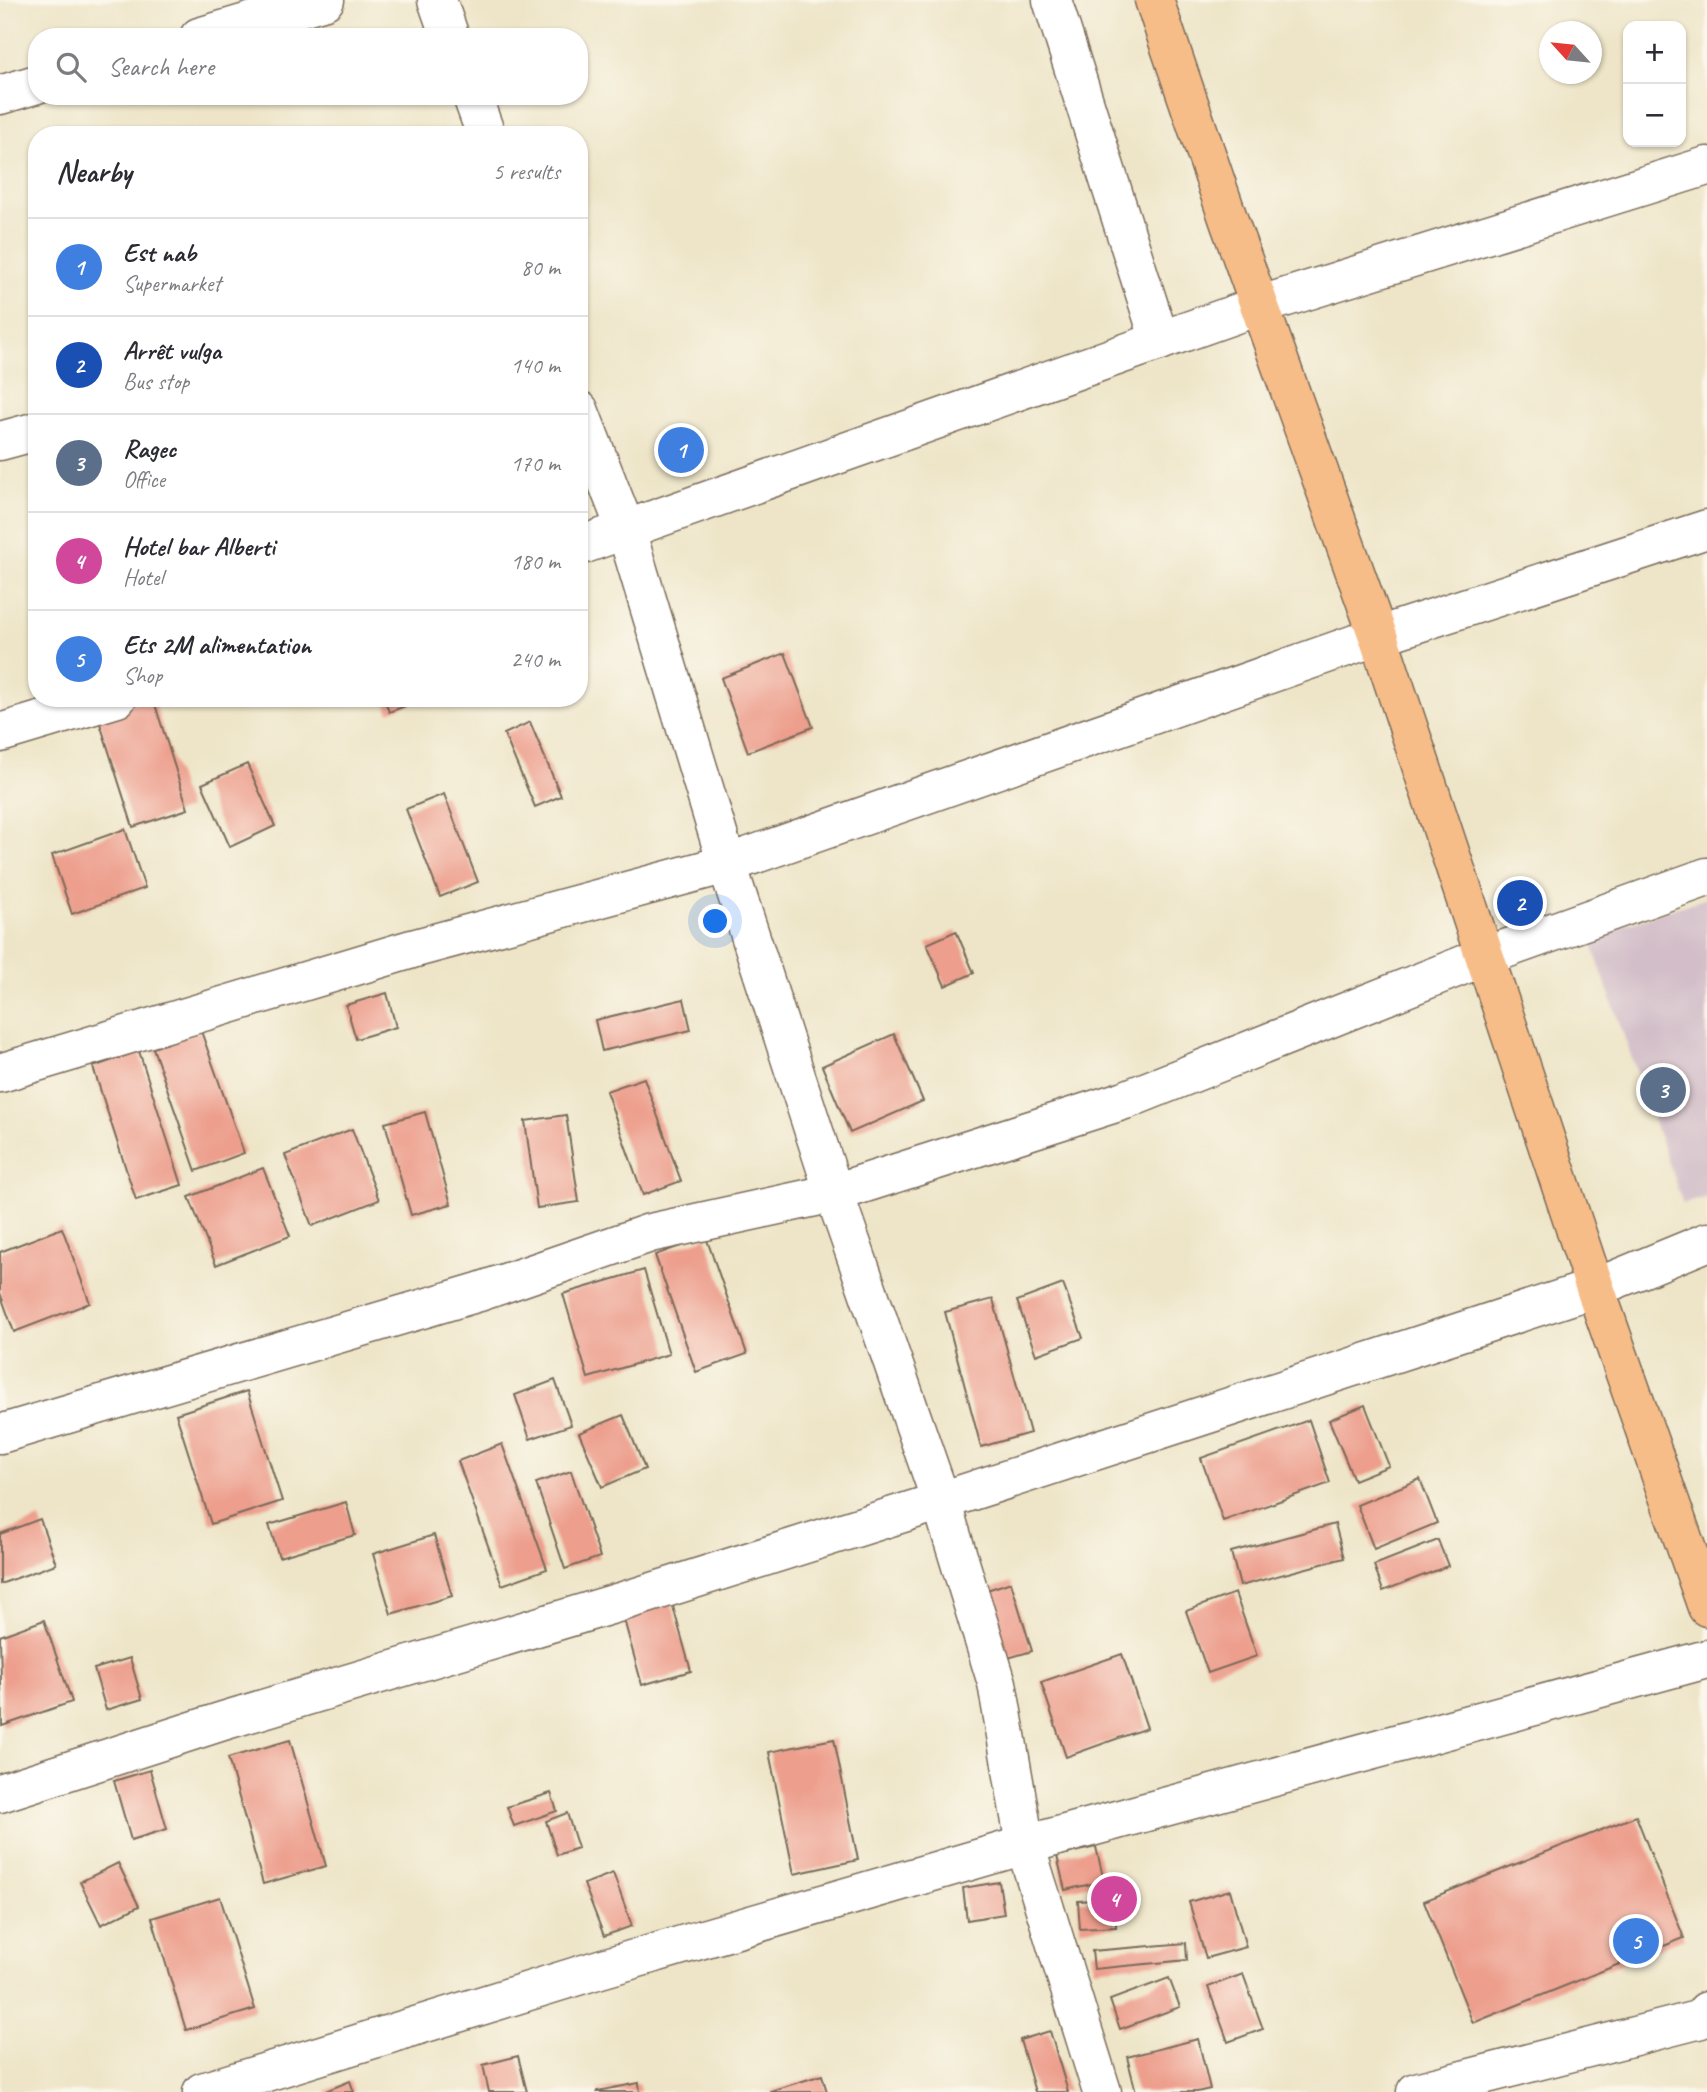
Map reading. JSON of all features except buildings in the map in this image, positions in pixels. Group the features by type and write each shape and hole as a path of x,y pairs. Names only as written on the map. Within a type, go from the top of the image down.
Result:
{"highway":[{"path":"1154,0 1229,221 1378,636 1595,1288 1701,1569 1707,1607"}],"street":[{"path":"230,28 325,0"},
{"path":"437,0 447,28"},
{"path":"1052,0 1160,341"},
{"path":"0,95 28,87"},
{"path":"475,105 482,126"},
{"path":"588,543 1261,305 1707,166"},
{"path":"0,441 28,433"},
{"path":"588,433 626,530 727,864 834,1193 941,1501 997,1683 1024,1845 1102,2092"},
{"path":"0,1073 412,949 727,864 1378,636 1707,529"},
{"path":"0,733 87,707"},
{"path":"0,1434 479,1292 650,1233 834,1193 1125,1100 1486,956 1707,877"},
{"path":"0,1793 223,1721 637,1597 941,1501 1595,1288 1707,1242"},
{"path":"202,2092 600,1969 1024,1845 1707,1659"},
{"path":"1416,2092 1705,2023"}],"shaded area":[{"path":"1707,898 1707,1197 1683,1204 1589,936"}],"place":[{"name":"Est nab","path":"681,450"},
{"name":"Arrêt vulga","path":"1520,903"},
{"name":"Ragec","path":"1663,1090"},
{"name":"Hotel bar Alberti","path":"1114,1899"},
{"name":"Ets 2M alimentation","path":"1636,1941"}]}
